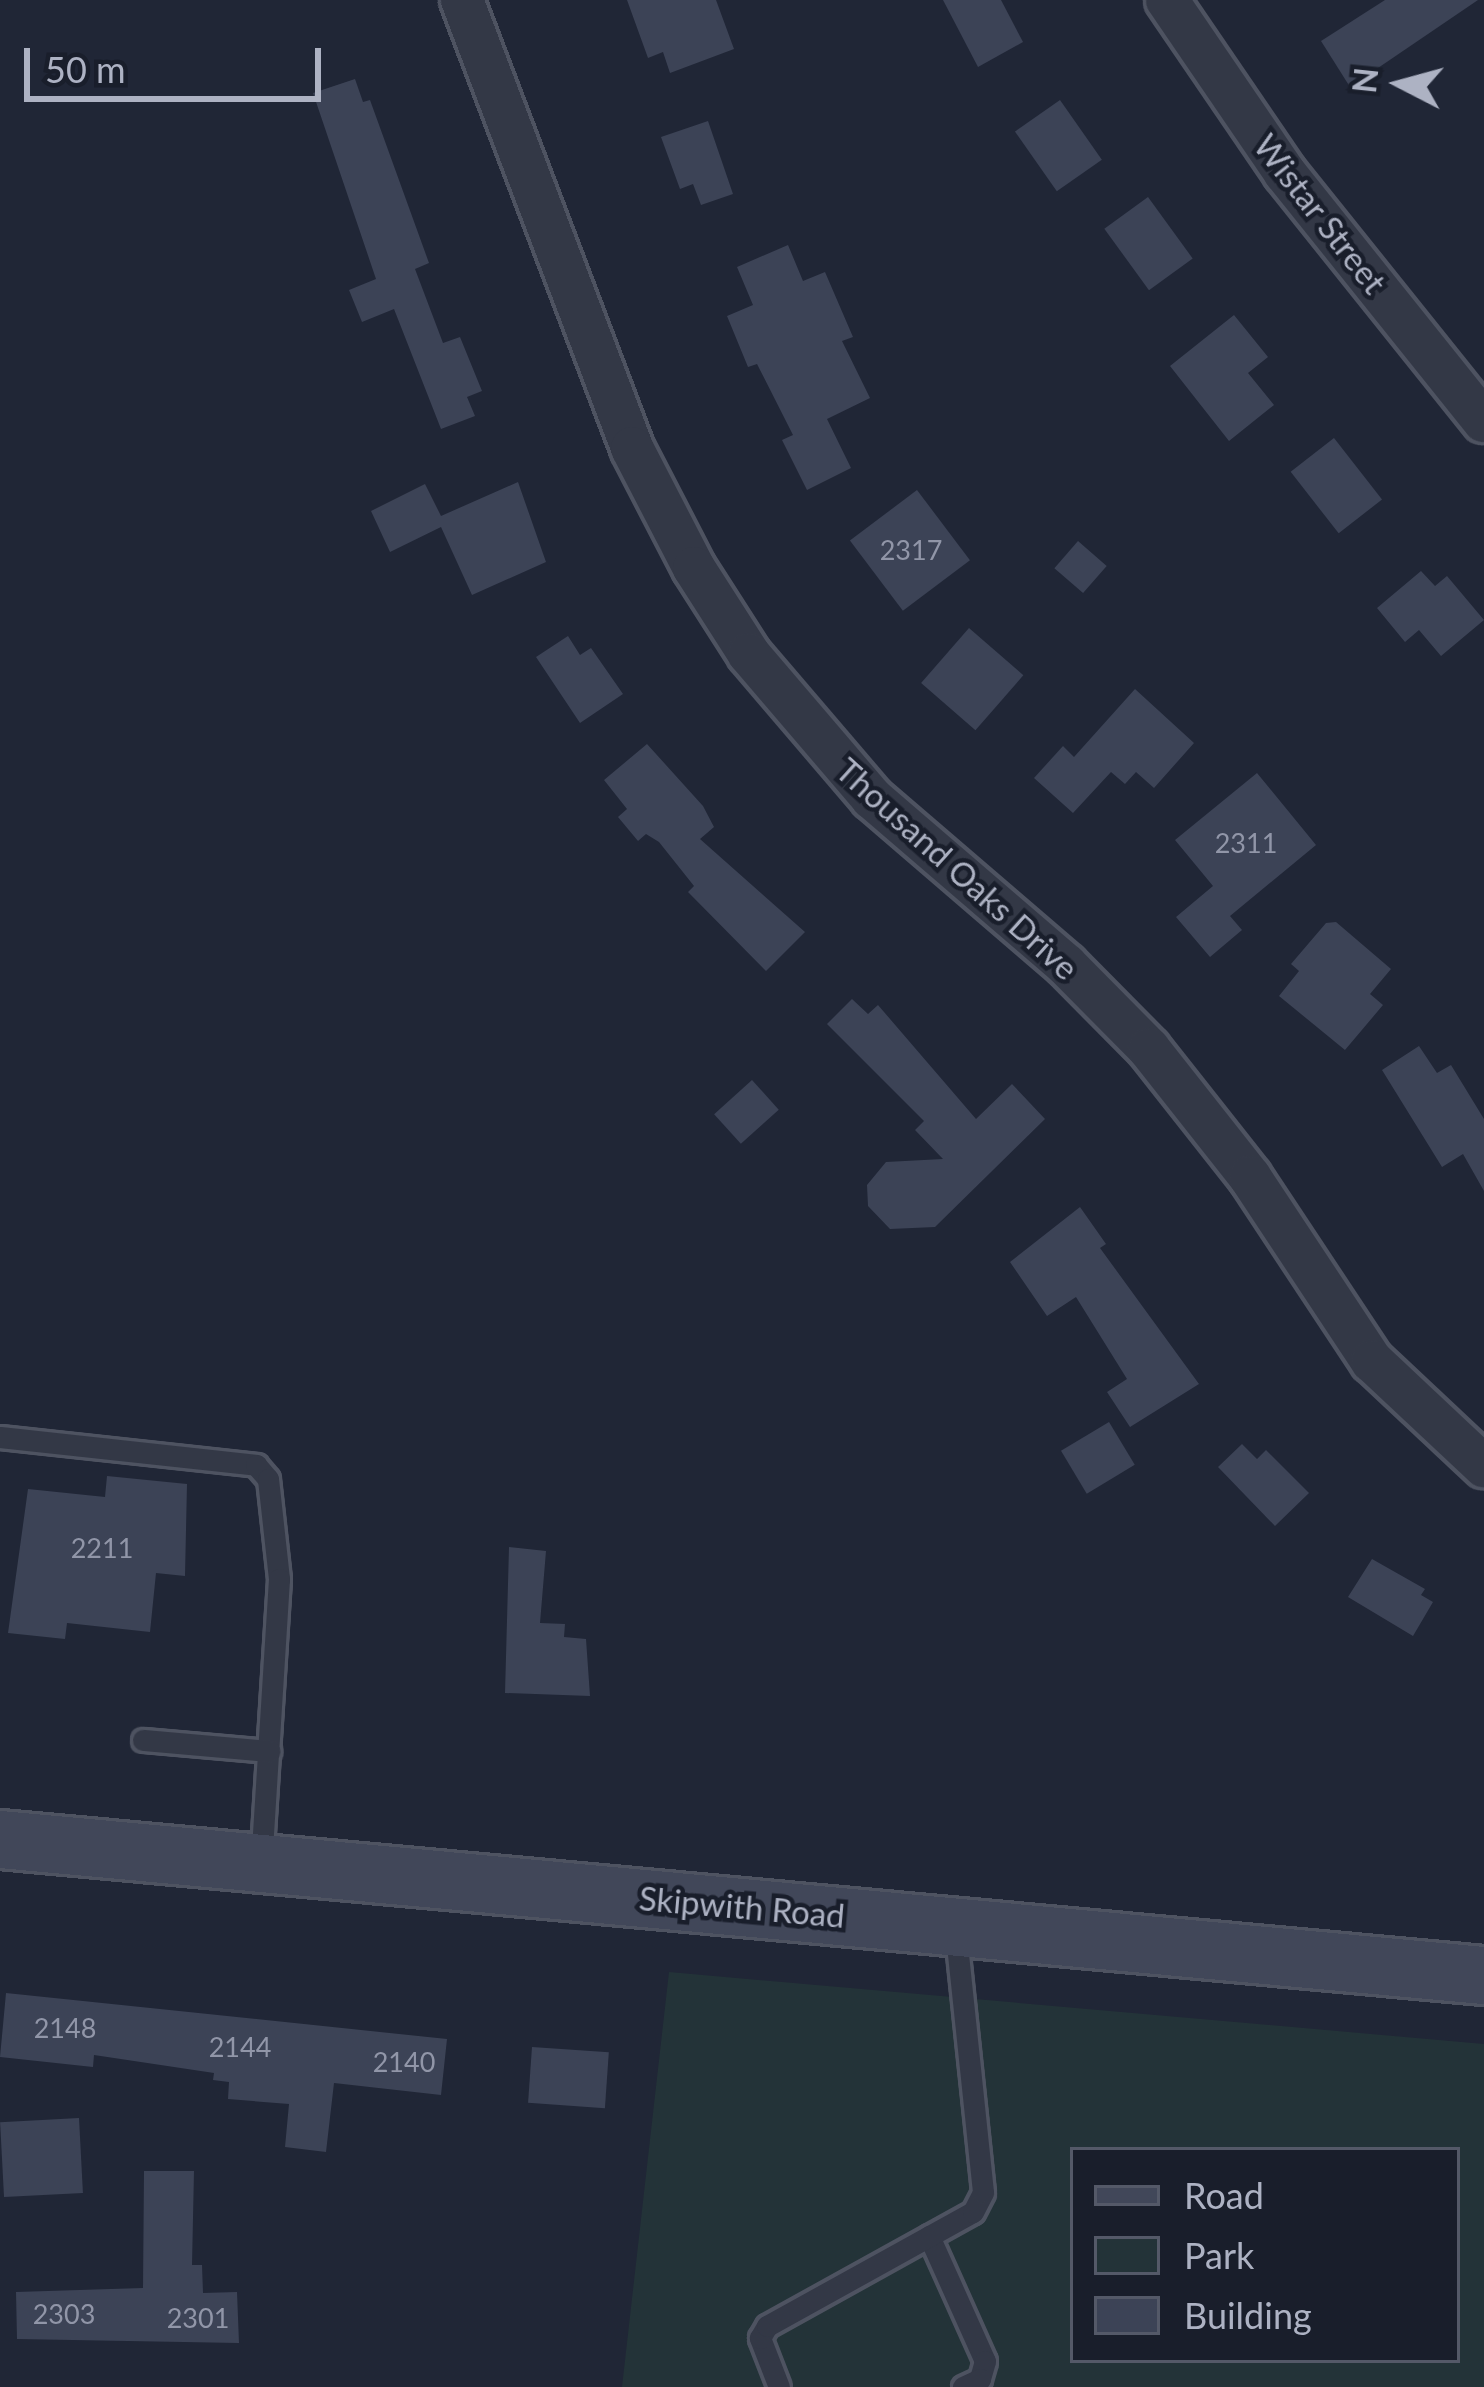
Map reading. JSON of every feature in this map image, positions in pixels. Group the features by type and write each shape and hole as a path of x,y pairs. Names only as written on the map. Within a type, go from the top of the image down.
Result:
{"main road":[{"name":"Skipwith Road","path":"0,1839 1484,1975"}],"street":[{"name":"Thousand Oaks Drive","path":"462,0 632,448 694,568 749,653 872,798 1066,965 1149,1049 1250,1177 1372,1361 1484,1466"},
{"name":"Wistar Street","path":"1167,0 1286,173 1484,421"}],"lane":[{"path":"0,1437 256,1465 268,1479 279,1580 261,1863"},
{"path":"143,1740 270,1751"},
{"path":"779,2387 760,2338 767,2326 973,2212 983,2192 955,1927"},
{"path":"929,2236 986,2361 980,2379 964,2387"}],"green space":[{"path":"669,1972 1484,2044 1484,2387 622,2387"}],"building":[{"path":"627,0 716,0 734,49 670,73 663,52 648,58"},
{"path":"943,0 1001,0 1023,42 978,67"},
{"path":"1385,0 1478,0 1350,87 1321,41"},
{"path":"355,79 363,102 370,100 429,263 415,269 443,343 460,337 482,391 467,397 475,416 441,429 394,309 362,322 349,290 376,279 313,93"},
{"path":"1060,100 1102,160 1057,191 1015,132"},
{"path":"708,121 733,194 701,205 693,184 680,189 661,137"},
{"path":"1148,197 1193,258 1149,290 1104,229"},
{"path":"788,245 803,281 825,272 853,337 842,341 870,398 827,419 851,468 807,490 782,440 793,435 757,364 748,367 727,316 753,305 737,267"},
{"path":"1234,315 1268,357 1248,373 1274,405 1229,441 1170,366"},
{"path":"1334,438 1382,499 1339,533 1291,472"},
{"path":"518,482 546,562 472,595 441,527 390,552 371,511 425,484 441,516"},
{"path":"917,490 970,560 903,611 850,541"},
{"path":"1078,541 1107,566 1083,593 1054,568"},
{"path":"1421,571 1435,586 1447,576 1484,620 1441,656 1419,630 1405,642 1377,608"},
{"path":"969,628 1023,675 975,730 921,683"},
{"path":"568,636 580,655 591,648 623,694 580,723 536,657"},
{"path":"1135,689 1194,743 1154,788 1136,772 1125,784 1111,772 1073,813 1034,778 1063,746 1074,757"},
{"path":"647,744 703,806 714,827 700,839 805,932 766,971 688,892 694,886 659,842 646,834 638,841 618,817 627,809 604,780"},
{"path":"1257,773 1316,845 1230,916 1242,930 1210,957 1176,917 1213,886 1175,840"},
{"path":"1336,922 1391,969 1370,994 1383,1005 1345,1050 1279,996 1299,971 1291,964 1326,923"},
{"path":"852,999 868,1014 878,1005 976,1119 1012,1084 1045,1119 935,1227 890,1229 868,1206 867,1185 886,1162 943,1159 915,1130 924,1121 827,1024"},
{"path":"1419,1046 1437,1073 1451,1065 1484,1119 1484,1191 1463,1154 1442,1167 1382,1070"},
{"path":"752,1080 779,1110 741,1144 714,1114"},
{"path":"1080,1207 1106,1244 1100,1248 1199,1384 1130,1427 1107,1392 1127,1379 1076,1297 1047,1316 1010,1262"},
{"path":"1109,1422 1135,1465 1087,1494 1061,1451"},
{"path":"1242,1444 1257,1459 1266,1450 1309,1493 1275,1526 1218,1467"},
{"path":"107,1476 187,1484 185,1576 156,1573 150,1632 67,1623 65,1639 8,1633 28,1489 105,1497"},
{"path":"509,1547 546,1551 540,1623 565,1624 564,1637 586,1639 590,1696 505,1693"},
{"path":"1372,1559 1425,1589 1421,1595 1433,1602 1413,1636 1348,1597"},
{"path":"6,1993 447,2039 441,2095 334,2083 326,2152 285,2147 289,2104 228,2099 229,2082 213,2080 214,2073 94,2055 93,2067 0,2057"},
{"path":"532,2047 609,2052 605,2108 528,2103"},
{"path":"79,2118 83,2193 4,2197 0,2122"},
{"path":"144,2171 194,2171 192,2265 202,2265 203,2293 237,2292 239,2343 17,2339 16,2292 143,2288"}]}
